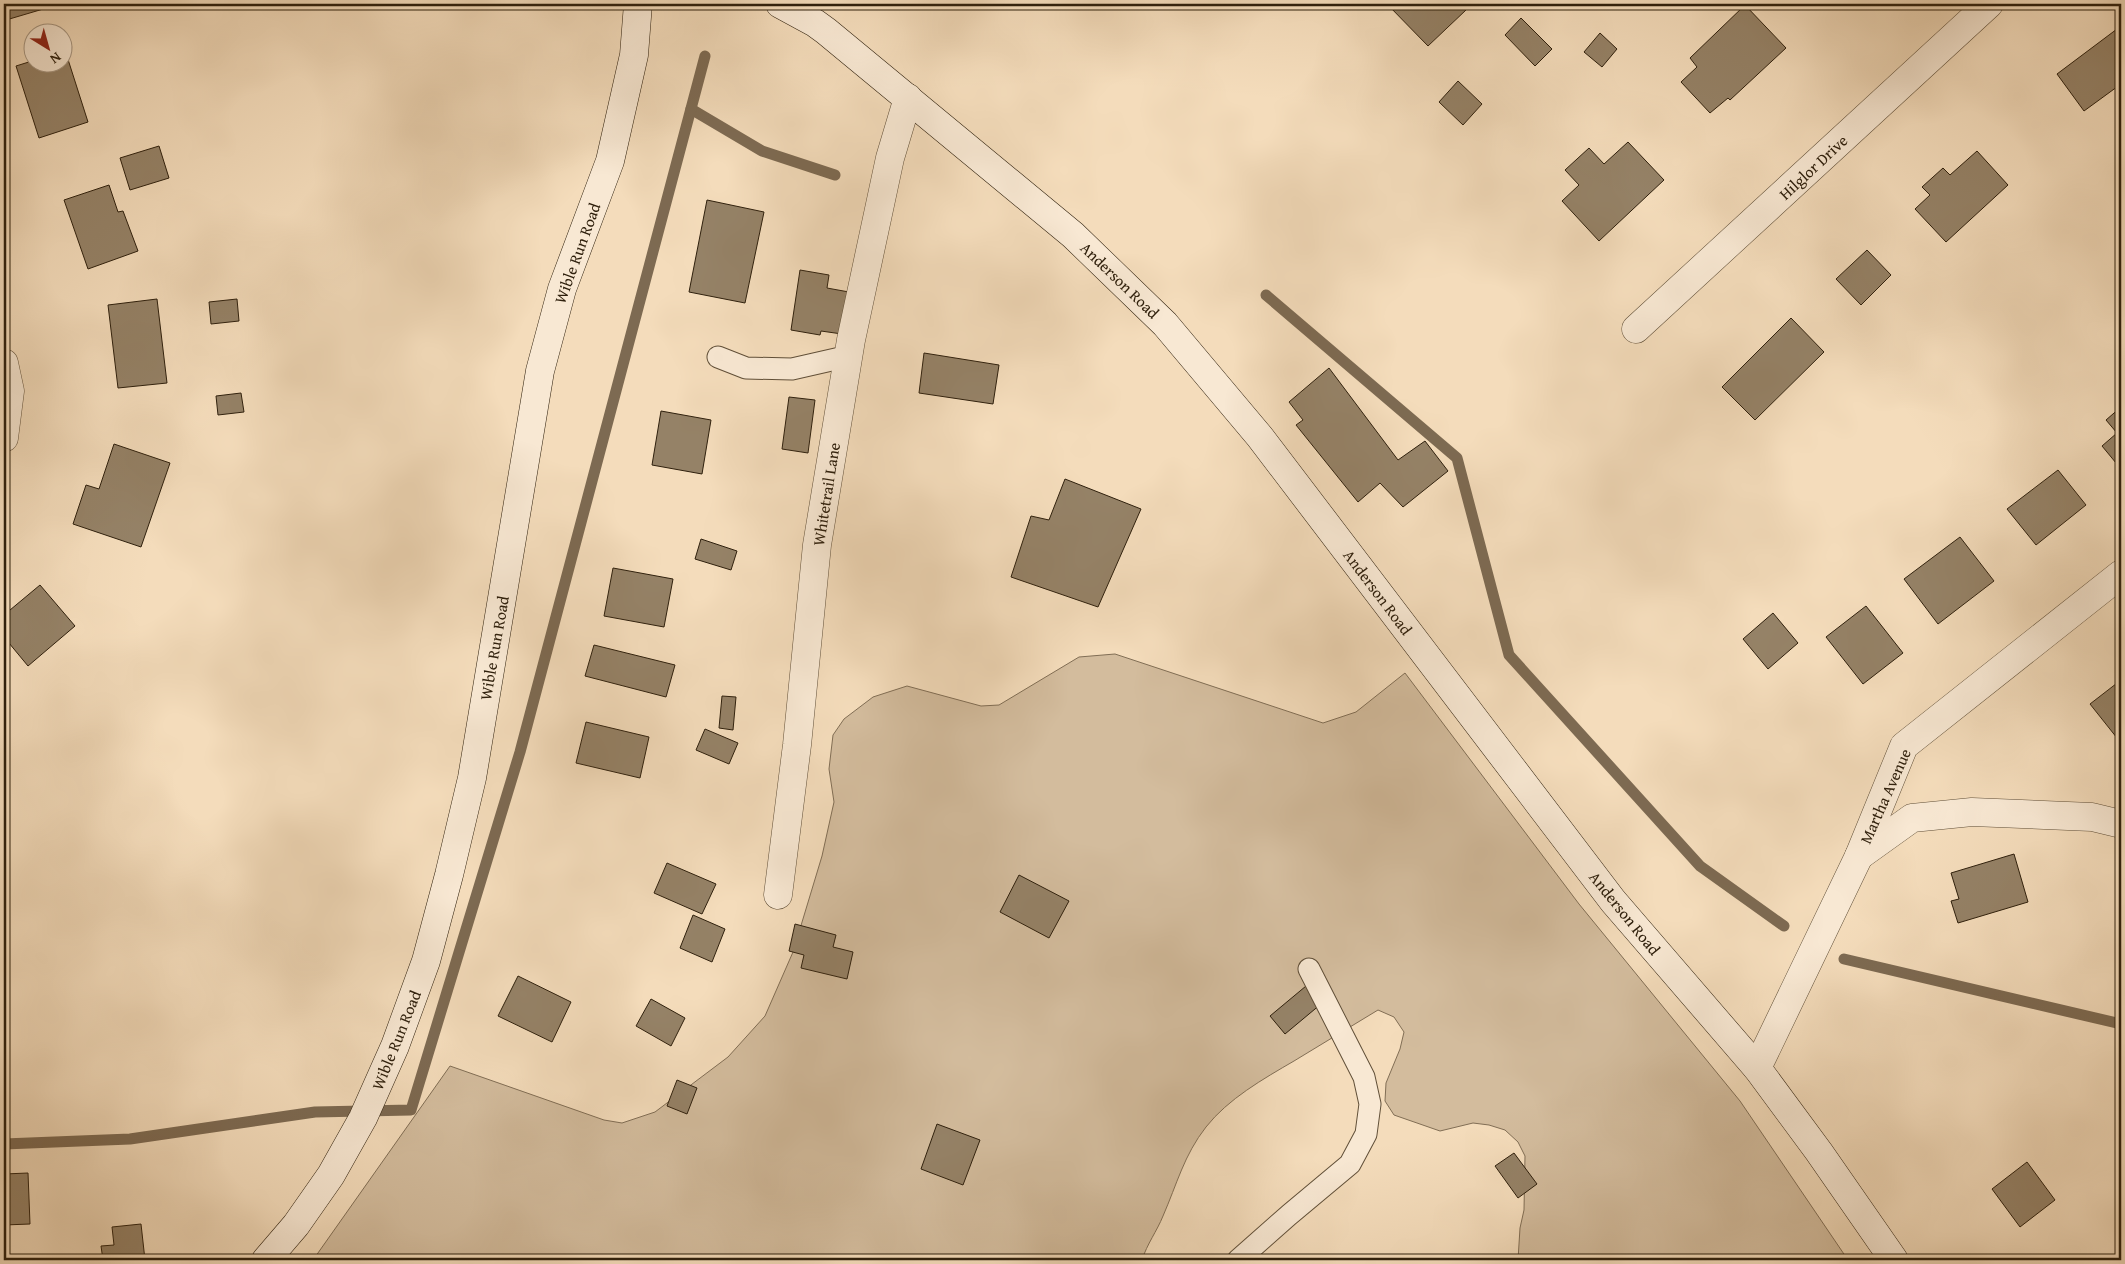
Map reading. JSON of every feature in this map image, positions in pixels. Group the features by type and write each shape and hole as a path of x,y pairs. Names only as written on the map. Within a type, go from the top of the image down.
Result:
{"street":[{"name":"Wible Run Road","path":"266,1260 296,1226 331,1175 354,1135 395,1046 426,961 449,876 472,778 540,371 562,289 610,161 634,55 638,4"},
{"name":"Anderson Road","path":"780,4 815,23 1073,235 1165,324 1260,436 1613,901 1756,1068 1819,1152 1894,1260"},
{"name":"Hilglor Drive","path":"1636,330 1989,4"},
{"name":"Whitetrail Lane","path":"778,896 797,745 817,545 848,356 890,158 908,98"},
{"path":"4,363 10,391 4,438"},
{"name":"Martha Avenue","path":"1756,1068 1858,856 1904,746 2121,574"},
{"path":"1858,856 1912,818 1972,812 2092,817 2121,824"}],"lane":[{"path":"718,357 746,368 792,370 848,356"},
{"path":"1238,1260 1350,1164 1366,1134 1370,1104 1364,1077 1309,970"}],"shaded area":[{"path":"1115,654 1323,723 1356,712 1405,673 1579,904 1740,1101 1848,1260 1518,1260 1520,1228 1524,1210 1525,1156 1518,1142 1505,1130 1489,1125 1473,1123 1440,1131 1394,1115 1385,1101 1386,1083 1400,1049 1404,1032 1394,1017 1378,1010 1258,1082 1215,1117 1198,1138 1186,1159 1161,1222 1142,1260 313,1260 450,1066 604,1120 622,1123 655,1112 728,1057 765,1016 793,952 822,856 834,802 829,769 833,735 844,719 873,697 907,686 981,706 999,705 1079,657"}],"building":[{"path":"4,4 49,4 50,7 6,20"},
{"path":"1387,4 1460,4 1466,10 1428,46"},
{"path":"1745,5 1786,48 1730,100 1728,98 1710,113 1681,82 1697,67 1690,58"},
{"path":"1521,18 1552,49 1535,66 1505,35"},
{"path":"2121,26 2121,84 2084,111 2057,74"},
{"path":"1600,33 1617,49 1602,67 1584,52"},
{"path":"22,64 22,72 72,72 88,122 39,138 16,66"},
{"path":"1458,81 1482,104 1463,125 1439,102"},
{"path":"1628,142 1664,180 1599,241 1562,201 1579,185 1565,170 1589,148 1604,164"},
{"path":"159,146 169,178 130,190 120,158"},
{"path":"1977,151 2008,185 1946,242 1915,209 1930,195 1922,187 1943,168 1950,175"},
{"path":"109,185 118,212 123,211 138,251 88,269 64,200"},
{"path":"707,200 764,212 745,303 689,292"},
{"path":"1867,250 1891,275 1861,305 1836,279"},
{"path":"800,270 829,275 827,288 849,292 842,334 821,331 820,335 791,330"},
{"path":"157,299 167,383 118,388 108,305"},
{"path":"237,299 239,321 211,324 209,302"},
{"path":"1791,318 1824,352 1755,420 1722,387"},
{"path":"924,353 999,365 993,404 919,393"},
{"path":"1329,368 1398,460 1425,441 1448,471 1403,507 1380,483 1358,502 1296,425 1303,420 1289,402"},
{"path":"241,393 244,412 218,415 216,396"},
{"path":"789,397 815,400 808,453 782,449"},
{"path":"2121,407 2121,469 2102,446 2117,433 2106,420"},
{"path":"661,411 711,420 702,474 652,465"},
{"path":"114,444 170,463 141,547 73,524 86,485 99,489"},
{"path":"2058,470 2086,505 2036,545 2007,509"},
{"path":"1065,479 1141,509 1098,607 1011,577 1031,516 1049,520"},
{"path":"1960,537 1994,581 1938,624 1904,579"},
{"path":"701,539 737,551 731,570 695,559"},
{"path":"613,568 673,579 664,627 604,616"},
{"path":"40,585 75,626 28,666 4,637 4,615"},
{"path":"1866,606 1903,653 1863,684 1826,637"},
{"path":"1773,613 1798,643 1768,669 1743,639"},
{"path":"594,645 675,665 666,697 585,676"},
{"path":"2121,680 2121,743 2090,704"},
{"path":"722,696 736,697 733,730 719,728"},
{"path":"586,722 649,737 640,778 576,763"},
{"path":"705,729 738,743 729,764 696,750"},
{"path":"2014,854 2028,902 1958,923 1951,901 1959,899 1951,873"},
{"path":"667,863 716,884 702,914 654,893"},
{"path":"1019,875 1069,901 1049,938 1000,912"},
{"path":"693,915 725,929 712,962 680,948"},
{"path":"795,924 836,935 833,947 853,952 847,979 801,968 804,955 789,951"},
{"path":"518,976 571,1002 552,1042 498,1016"},
{"path":"1306,986 1321,1004 1285,1034 1270,1016"},
{"path":"651,999 685,1018 671,1046 636,1026"},
{"path":"677,1080 697,1088 687,1114 667,1106"},
{"path":"937,1124 980,1140 963,1185 921,1169"},
{"path":"1514,1153 1537,1184 1518,1198 1495,1166"},
{"path":"2027,1162 2055,1200 2020,1227 1992,1189"},
{"path":"28,1173 30,1224 4,1225 4,1174"},
{"path":"141,1224 145,1260 103,1260 101,1246 114,1245 112,1227"}],"waterway":[{"path":"4,1144 130,1139 315,1112 411,1110 520,752 705,56"},
{"path":"691,109 762,151 835,175"},
{"path":"1266,295 1457,458 1509,655 1700,866 1784,926"},
{"path":"1844,959 2121,1024"}]}
